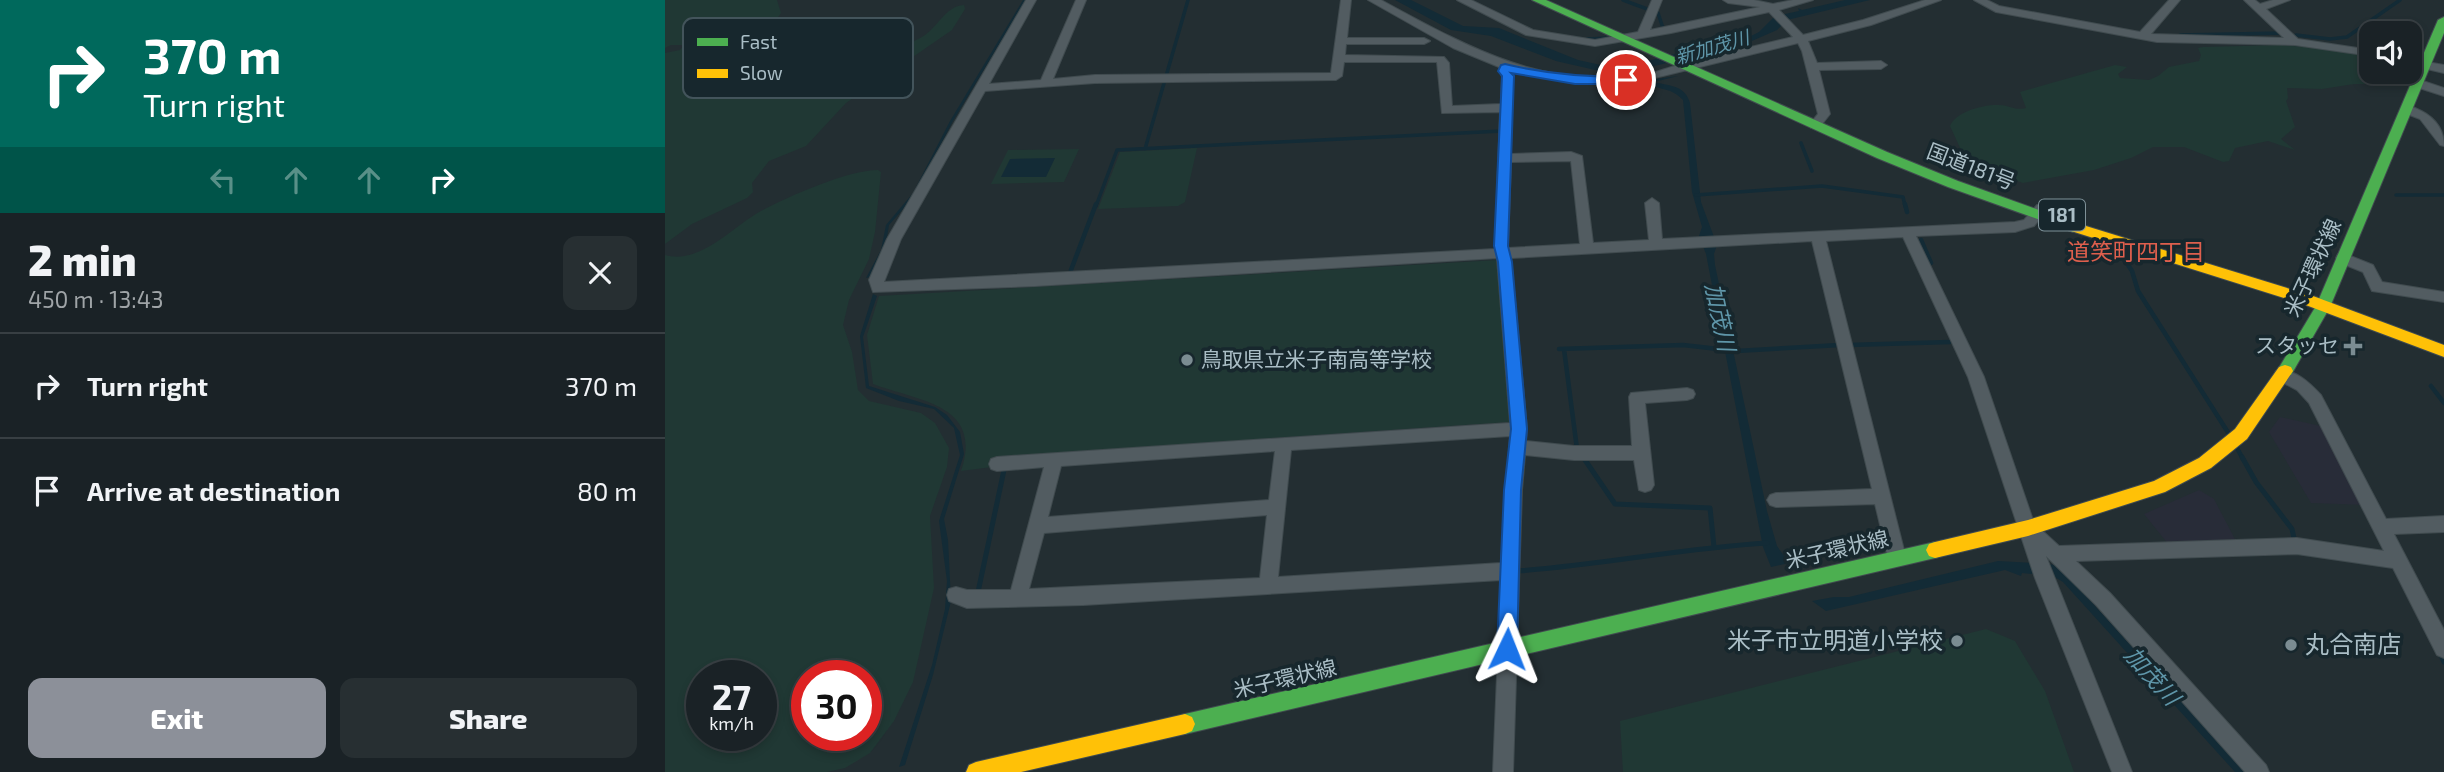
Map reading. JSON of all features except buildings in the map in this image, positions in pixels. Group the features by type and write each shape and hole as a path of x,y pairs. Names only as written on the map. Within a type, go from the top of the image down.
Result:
{"main road":[{"name":"国道181号","path":"1538,0 1632,36"},
{"name":"国道181号","path":"1554,0 1953,184 2444,340"},
{"name":"米子環状線","path":"2422,56 2444,20"},
{"name":"米子環状線","path":"976,772 2028,528 2159,488 2205,463 2241,434 2282,375 2325,302 2417,84"},
{"name":"国道181号","path":"2325,302 2444,351"}],"street":[{"path":"1031,0 894,239 876,281 878,288 1656,244 1907,233 2025,225 2040,211"},
{"path":"1045,83 1081,0"},
{"path":"980,88 1107,78 1336,76 1346,0"},
{"path":"1373,0 1468,51 1505,67 1543,77 1600,81 1652,77 1688,64 1867,23 1936,0"},
{"path":"1462,0 1529,33 1582,42 1632,36 1808,0"},
{"path":"1728,0 1771,8 1801,39 1812,67 1824,114 1817,122"},
{"path":"1771,8 1787,0"},
{"path":"1979,0 1996,9 2143,36 2193,41 2241,39 2295,42 2359,51"},
{"path":"2143,36 2175,0"},
{"path":"2253,4 2284,0"},
{"path":"1632,36 1653,1"},
{"path":"2253,4 2295,42"},
{"path":"1340,41 1424,41"},
{"path":"1338,58 1440,59 1443,63 1445,110 1506,108"},
{"path":"1812,67 1881,65"},
{"path":"2422,65 2444,69"},
{"path":"1503,772 1513,490 1518,438 1501,219 1508,76 1505,67"},
{"path":"2420,84 2444,92"},
{"path":"2406,109 2424,117 2444,142"},
{"path":"1504,159 1571,156 1577,159 1587,248"},
{"path":"1652,203 1656,244"},
{"path":"1907,233 1976,377 2044,578 2122,772"},
{"path":"1818,236 1897,558"},
{"path":"2343,258 2368,269 2377,288 2444,297"},
{"path":"2282,375 2303,386 2315,399 2444,649"},
{"path":"1645,485 1637,397 1687,394"},
{"path":"997,464 1284,443 1518,438 1574,453 1641,453"},
{"path":"1268,585 1284,443"},
{"path":"1018,598 1054,461"},
{"path":"1776,500 1883,496"},
{"path":"1037,526 1277,507"},
{"path":"2381,527 2444,524"},
{"path":"2028,528 2103,599 2259,772"},
{"path":"2056,554 2297,546 2398,561"},
{"path":"956,594 967,599 1018,598 1510,571"}],"shaded area":[{"path":"2280,417 2325,427 2365,505 2311,503 2269,432"},
{"path":"2199,490 2214,499 2237,543 2169,545 2144,514"}],"green space":[{"path":"665,0 777,0 781,13 777,18 683,18 683,45 665,48"},
{"path":"964,5 965,9 952,30 913,57 913,41 928,33 952,9"},
{"path":"2283,45 2359,54 2359,84 2322,89 2287,88 2286,101 2295,127 2281,139 2295,150 2268,141 2235,148 2229,161 2223,162 2184,147 2153,147 2131,158 2094,170 2023,183 1995,173 1961,150 1950,126 1964,113 1986,106 2026,108 2020,92 2115,65 2127,67 2118,74 2120,78 2149,80 2169,67 2199,61 2201,55 2198,48"},
{"path":"683,46 683,98 853,98 806,146 769,161 752,183 753,192 747,198 692,224 665,244 665,53 680,50"},
{"path":"1197,148 1185,202 1178,206 1098,209 1120,152"},
{"path":"1079,149 1064,182 991,184 1008,150"},
{"path":"878,170 881,172 875,232 869,259 849,300 843,325 852,352 858,390 869,401 921,413 935,423 949,448 947,467 930,516 934,588 913,682 894,721 882,737 882,660 791,660 791,751 872,751 870,753 845,768 827,772 665,772 665,255 678,257 703,250 772,205 851,174"},
{"name":"鳥取県立米子南高等学校","path":"1498,260 1509,422 996,457 992,467 961,471 966,449 963,432 955,419 927,401 873,384 867,335 879,296"},
{"name":"米子市立明道小学校","path":"1986,629 2015,641 2045,691 2074,772 1623,772 1620,721"}],"water":[{"path":"1023,0 1026,0 953,121 913,198 889,225 885,249 870,277 866,278 881,250 886,225 913,193 950,121"},
{"name":"新加茂川","path":"1395,0 1411,0 1463,26 1499,28 1578,60 1610,67 1648,61 1749,37 1759,32 1775,16 1799,11 1798,8 1802,10 1845,0 1870,0 1787,20 1777,30 1738,47 1645,68 1604,72 1556,61 1491,36 1451,30"},
{"name":"加茂川","path":"1678,76 1654,82 1681,90 1690,103 1701,202 1717,245 1715,265 1767,511 1777,546 1789,563 1771,567 1763,547 1723,341 1720,341 1722,337 1706,254 1699,236 1702,227 1692,192 1683,100 1674,93 1648,83 1651,81 1641,81"},
{"path":"1055,158 1046,177 1001,177 1010,159"},
{"path":"873,294 877,296 863,337 869,386 935,407 947,415 960,432 964,454 944,519 948,540 951,601 933,675 905,765 899,767 932,665 945,609 947,581 939,521 960,455 954,428 934,409 899,401 866,388 860,336"},
{"name":"加茂川","path":"1998,561 2060,567 2245,772 2235,772 2063,582 2053,576 2022,573 2021,576 2005,570 1826,611 1812,601 1849,597"}],"waterway":[{"path":"1145,149 1188,0"},
{"path":"1623,0 1658,13 1663,28"},
{"path":"2296,35 2330,39 2347,37 2400,0"},
{"path":"2180,35 2283,33"},
{"path":"1587,39 1608,38"},
{"path":"1145,149 1502,131"},
{"path":"1801,143 1812,171"},
{"path":"1096,206 1117,150 1145,149"},
{"path":"1696,195 1822,186 1903,197 1905,206"},
{"path":"2396,195 2444,195"},
{"path":"1071,270 1096,204"},
{"path":"1905,204 1907,212"},
{"path":"1921,240 1931,263"},
{"path":"2120,253 2132,271 2138,291 2229,434"},
{"path":"1849,345 1950,342"},
{"name":"加茂川","path":"1559,349 1683,345 1736,351 1840,345"},
{"path":"1564,349 1577,449"},
{"path":"2431,386 2444,403"},
{"path":"2237,448 2243,459"},
{"path":"1583,457 1615,504 1710,508 1714,547"},
{"path":"2242,457 2256,482 2292,529 2295,543"},
{"path":"975,593 978,592 1004,470"},
{"path":"1518,571 1767,543"},
{"path":"2440,653 2444,662"}],"traffic: fast":[{"path":"1537,0 1882,155 2073,227"},
{"path":"2285,371 2323,307 2444,20"},
{"path":"1185,724 1935,550"}],"traffic: slow":[{"path":"2073,227 2308,300 2444,351"},
{"path":"1935,550 2028,528 2159,487 2205,463 2241,434 2285,371"},
{"path":"976,772 1185,724"}],"place":[{"name":"スタッセ","path":"2353,346"},
{"name":"鳥取県立米子南高等学校","path":"1187,360"},
{"name":"米子市立明道小学校","path":"1957,641"},
{"name":"丸合南店","path":"2291,645"}],"district":[{"name":"道笑町四丁目","path":"2136,252"}],"route":[{"path":"1507,649 1513,490 1519,429 1505,262 1501,246 1508,76 1504,71 1505,67 1534,75 1575,80 1626,80"}]}
